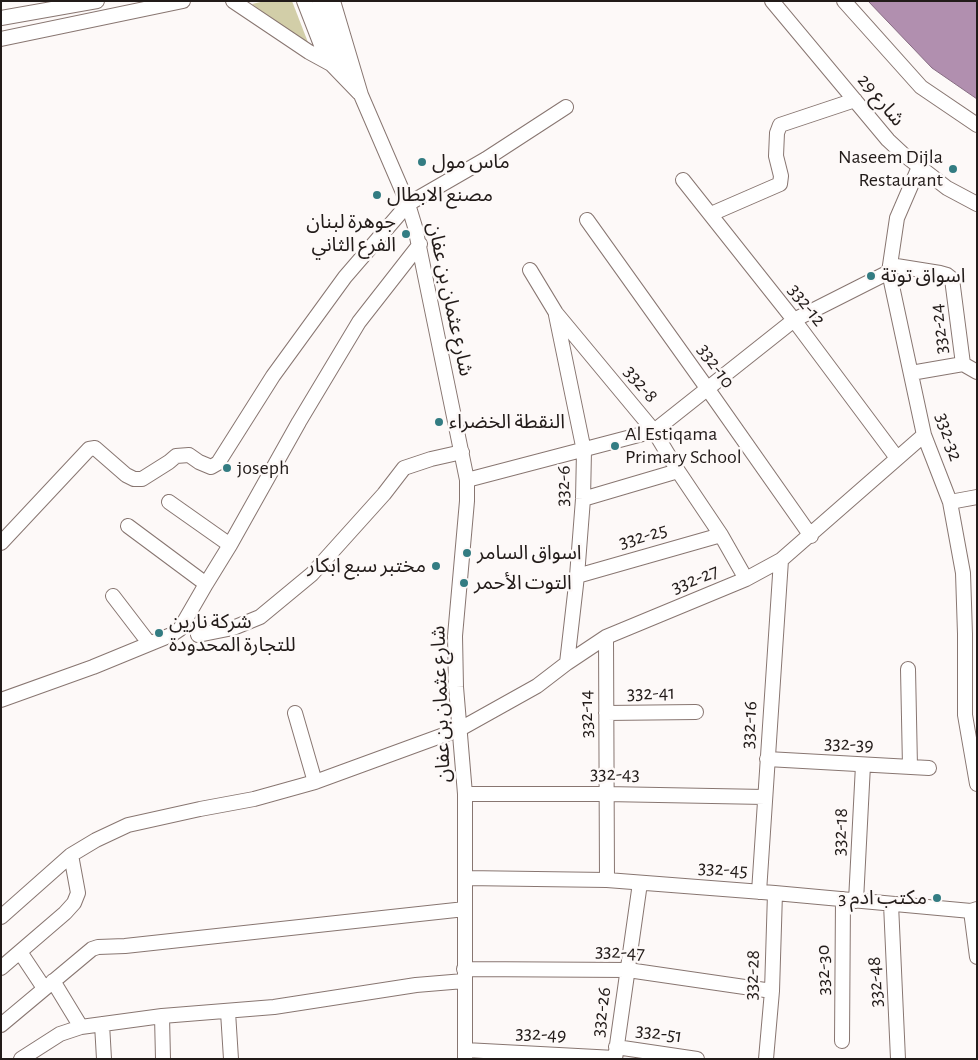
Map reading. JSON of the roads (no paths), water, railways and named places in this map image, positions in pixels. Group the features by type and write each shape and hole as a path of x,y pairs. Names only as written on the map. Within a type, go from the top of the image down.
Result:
{"street":[{"path":"1,18 97,1"},
{"path":"1,39 183,1"},
{"path":"233,1 331,64"},
{"name":"شارع عثمان بن عفان","path":"304,1 317,39 331,64 361,95"},
{"path":"319,1 331,35 361,95"},
{"name":"شارع عثمان بن عفان","path":"333,1 361,95 408,204 420,244 467,480 456,636 456,688 465,794 465,1055"},
{"name":"شارع 29","path":"772,1 888,140 947,188 977,204"},
{"path":"844,1 921,87 977,125"},
{"path":"710,214 780,184 781,176 776,156 777,133 780,125 855,100"},
{"path":"1,543 89,450 95,448 134,479 142,479 176,456 190,455 199,462 211,467 218,463 273,376 345,278 408,204 486,159 566,107"},
{"name":"332-32","path":"919,167 897,218 890,268 924,435 950,502 963,573 971,634 965,715 976,778"},
{"name":"332-12","path":"683,180 794,320 896,458"},
{"name":"332-10","path":"587,220 708,388 811,536"},
{"path":"1,700 93,667 171,635 180,629 359,322 420,244"},
{"path":"467,480 654,431 794,320 890,268"},
{"name":"332-24","path":"890,268 940,272 952,279 963,364 977,372"},
{"name":"332-8","path":"530,270 556,312 654,431 721,535 746,579"},
{"name":"332-6","path":"556,312 584,450 583,499 577,576 567,663"},
{"path":"911,373 963,364"},
{"name":"332-27","path":"1,917 71,855 96,840 128,825 200,808 254,799 315,782 460,729 537,686 606,637 746,579 781,560 811,536 896,458 924,435"},
{"path":"198,635 233,628 260,617 312,574 384,494 404,468 462,452"},
{"path":"583,499 678,471"},
{"path":"950,502 977,497"},
{"path":"169,502 230,545"},
{"path":"128,526 206,584"},
{"name":"332-25","path":"577,576 721,535"},
{"name":"332-16","path":"759,892 781,560"},
{"path":"113,596 149,643"},
{"name":"332-14","path":"606,637 606,880"},
{"path":"908,669 910,767"},
{"name":"332-41","path":"606,713 696,712"},
{"path":"295,713 315,782"},
{"name":"332-39","path":"767,759 929,768"},
{"name":"332-18","path":"850,900 864,764"},
{"name":"332-43","path":"465,794 765,797"},
{"path":"1,968 74,903 78,893 71,855"},
{"name":"332-45","path":"465,878 606,880 974,910"},
{"name":"332-26","path":"615,1055 640,883"},
{"name":"332-28","path":"766,1059 772,991 775,894"},
{"name":"332-30","path":"842,1041 850,900"},
{"name":"332-48","path":"891,904 898,1059"},
{"path":"1,1025 92,949 98,947 134,945 465,909"},
{"path":"974,910 977,957"},
{"path":"20,952 81,1027"},
{"name":"332-47","path":"21,1059 60,1034 81,1027 162,1016 274,1007 416,985 464,974 628,970 772,991"},
{"path":"228,1012 231,1059"},
{"path":"162,1016 164,1059"},
{"path":"102,1024 104,1059"},
{"path":"43,1044 45,1059"},
{"name":"332-49","path":"465,1055 615,1055"},
{"name":"332-51","path":"615,1055 696,1059"}],"place":[{"name":"ماس مول","path":"422,162"},
{"name":"Naseem Dijla Restaurant","path":"953,169"},
{"name":"مصنع الابطال","path":"377,195"},
{"name":"جوهرة لبنان الفرع الثاني","path":"406,234"},
{"name":"اسواق توتة","path":"871,276"},
{"name":"النقطة الخضراء","path":"439,422"},
{"name":"Al Estiqama Primary School","path":"615,446"},
{"name":"joseph","path":"227,468"},
{"name":"اسواق السامر","path":"467,553"},
{"name":"مختبر سبع ابكار","path":"436,566"},
{"name":"التوت الأحمر","path":"464,583"},
{"name":"شركة نارين للتجارة المحدودة","path":"159,633"},
{"name":"مكتب ادم 3","path":"937,898"}]}
